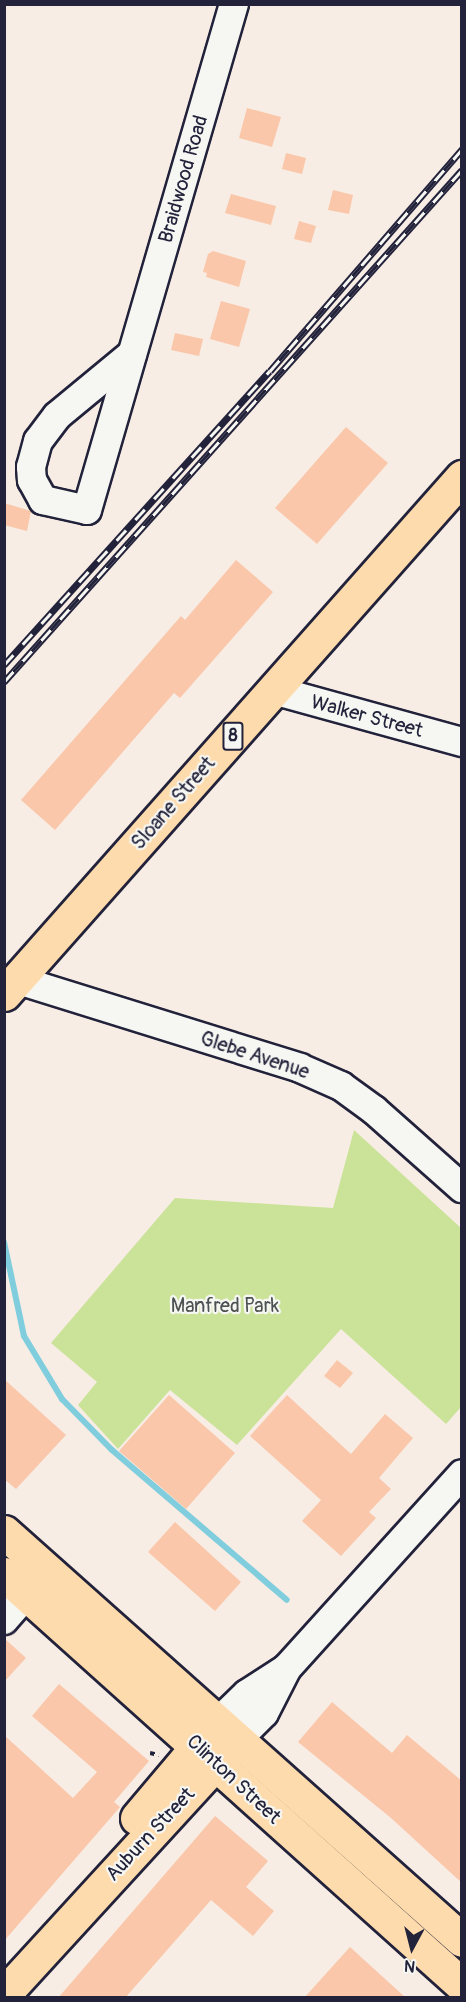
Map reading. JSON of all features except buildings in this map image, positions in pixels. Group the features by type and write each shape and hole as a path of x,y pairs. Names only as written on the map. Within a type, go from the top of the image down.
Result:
{"main road":[{"name":"Sloane Street","path":"11,987 462,477"},
{"name":"Clinton Street","path":"4,1532 229,1729 462,1940"},
{"name":"Clinton Street","path":"16,1584 462,1986"},
{"name":"Auburn Street","path":"4,1974 229,1729"},
{"name":"Auburn Street","path":"4,1994 206,1754"}],"street":[{"name":"Braidwood Road","path":"132,354 57,416 38,441 31,473 36,492 43,500 87,510 234,4"},
{"name":"Walker Street","path":"273,690 462,742"},
{"name":"Glebe Avenue","path":"11,987 300,1068 341,1086 462,1188"},
{"name":"Auburn Street","path":"229,1729 264,1713 287,1668 462,1474"},
{"path":"4,1620 16,1584"}],"green space":[{"name":"Manfred Park","path":"354,1130 461,1228 461,1407 446,1424 341,1329 237,1445 170,1390 118,1449 78,1405 97,1382 51,1343 175,1198 333,1208"}],"waterway":[{"path":"4,1242 24,1336 62,1399 112,1450 287,1600"}],"railway":[{"path":"4,665 270,371 462,149"},
{"path":"4,682 462,170"}]}
